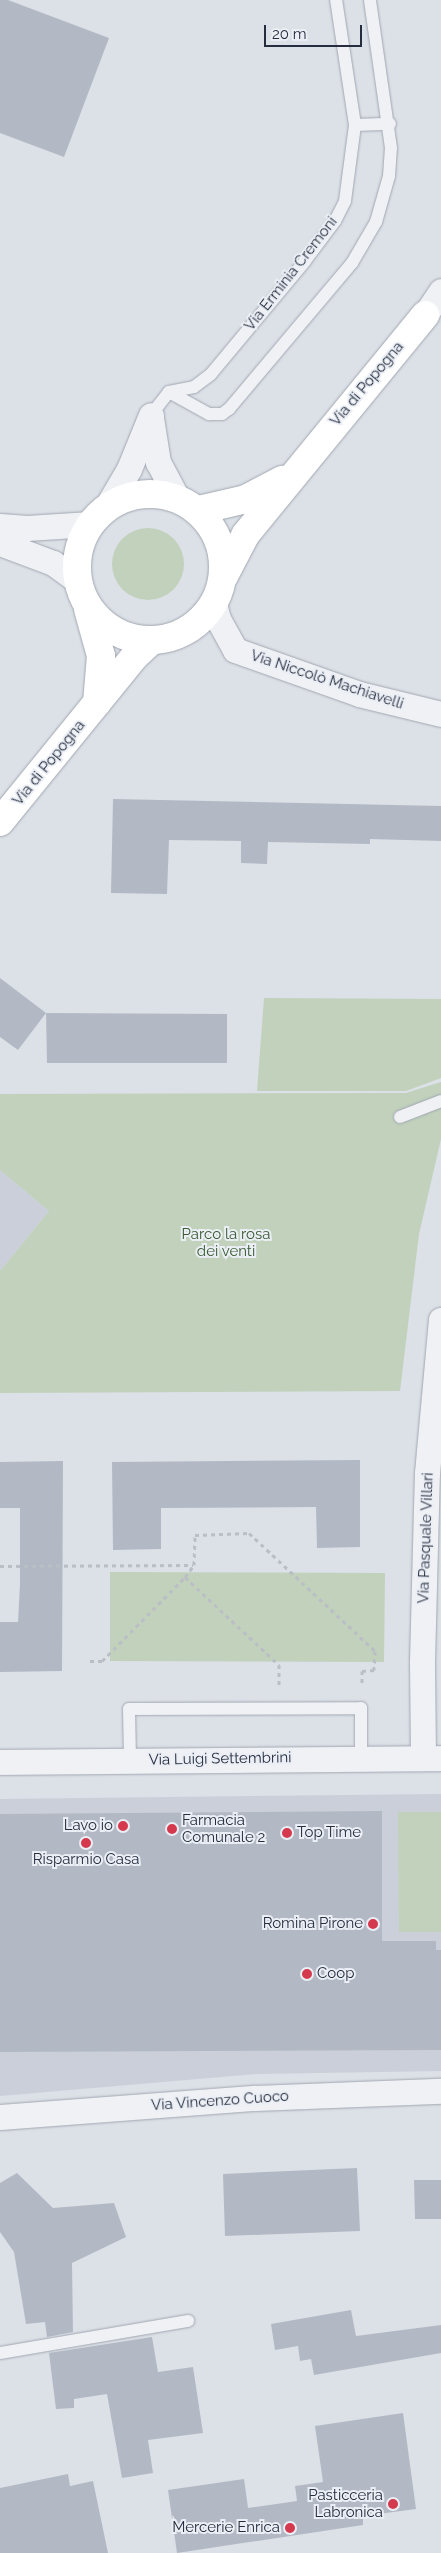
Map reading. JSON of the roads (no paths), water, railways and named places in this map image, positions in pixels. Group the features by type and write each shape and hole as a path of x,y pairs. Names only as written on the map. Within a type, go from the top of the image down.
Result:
{"main road":[{"name":"Via di Popogna","path":"224,576 246,534 290,476 425,315"},
{"name":"Via di Popogna","path":"188,504 246,499 290,476"},
{"path":"88,607 115,632 151,641 170,638 189,630 205,616 214,603 224,576 223,552 214,529 188,504 140,493 122,498 98,516 79,551 78,581 88,607 101,656 97,703"},
{"name":"Via di Popogna","path":"0,822 97,703 151,641"}],"street":[{"name":"Via di Popogna","path":"425,315 441,291"},
{"path":"151,415 158,462 188,504"},
{"path":"0,526 27,528 98,516 129,469 151,415"},
{"path":"0,543 53,563 78,581"},
{"name":"Via Niccolò Machiavelli","path":"214,603 218,619 235,650 359,694 441,714"},
{"name":"Via Pasquale Villari","path":"432,1758 427,1473 441,1320"},
{"name":"Via Luigi Settembrini","path":"0,1762 361,1757 432,1758"},
{"name":"Via Vincenzo Cuoco","path":"0,2117 255,2098 441,2091"}],"lane":[{"name":"Via Erminia Cremoni","path":"169,392 194,387 211,374 335,221 349,185 355,125 336,0"},
{"path":"151,415 169,392 209,414 222,414 345,270 365,243 383,204 390,167 390,124 370,0"},
{"path":"355,125 390,124"},
{"path":"400,1117 441,1101"},
{"path":"130,1760 129,1709 361,1708 361,1757"},
{"path":"0,2353 188,2321"}],"place":[{"name":"Lavo io","path":"123,1826"},
{"name":"Farmacia Comunale 2","path":"172,1829"},
{"name":"Top Time","path":"287,1833"},
{"name":"Risparmio Casa","path":"86,1843"},
{"name":"Romina Pirone","path":"373,1924"},
{"name":"Coop","path":"307,1974"},
{"name":"Pasticceria Labronica","path":"393,2504"},
{"name":"Mercerie Enrica","path":"290,2528"}],"park label":[{"name":"Parco la rosa dei venti","path":"226,1242"}]}
